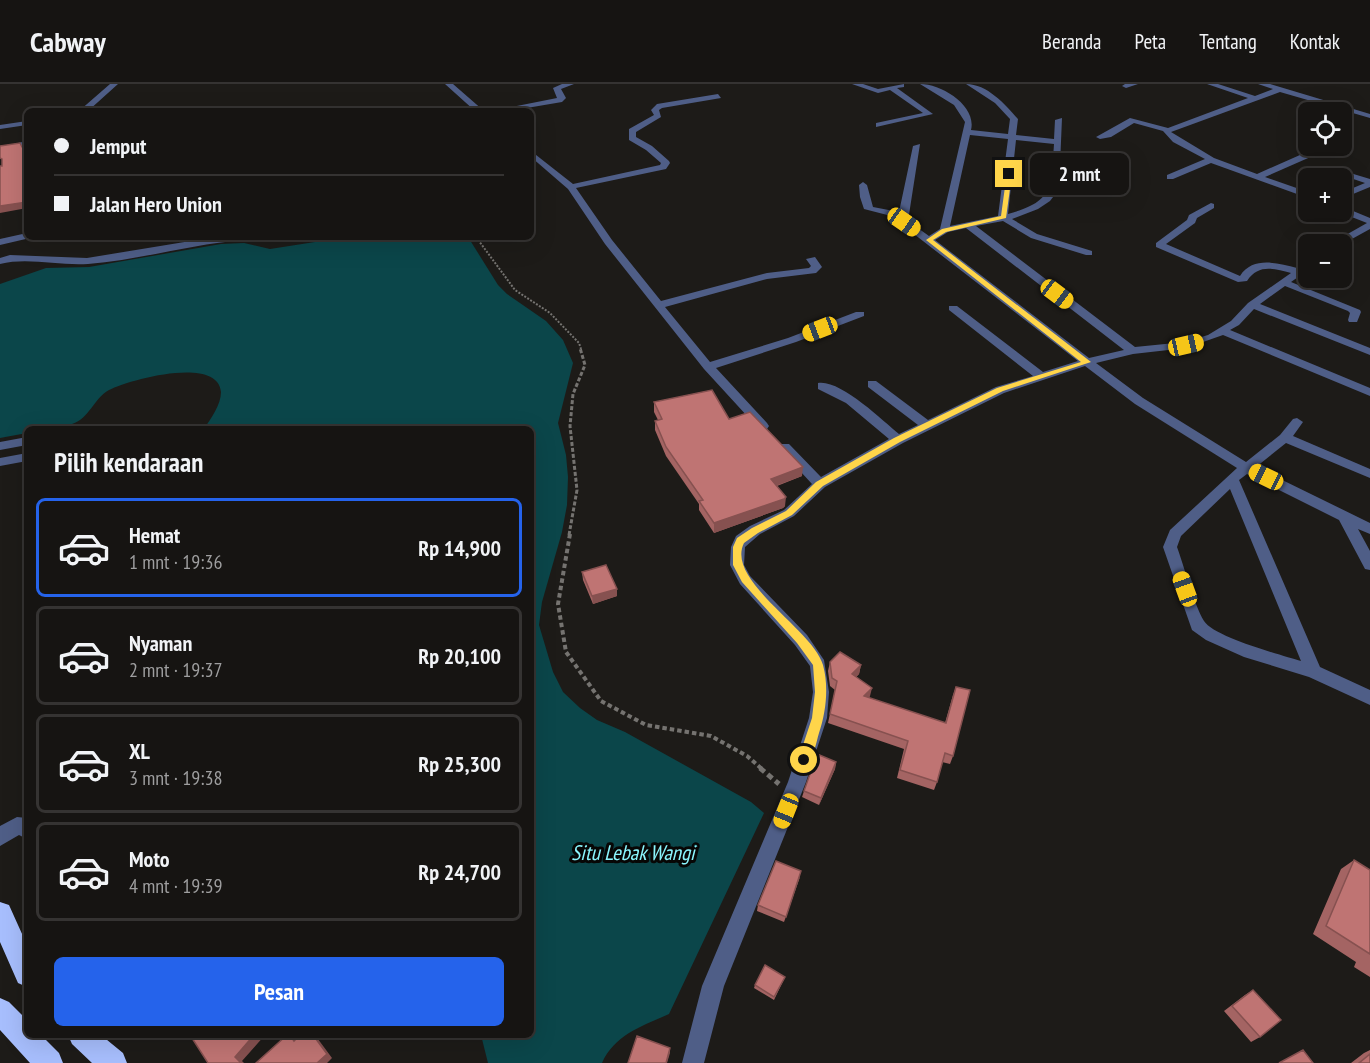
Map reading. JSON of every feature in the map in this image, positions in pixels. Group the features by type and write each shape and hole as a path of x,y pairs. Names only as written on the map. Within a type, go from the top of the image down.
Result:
{"highway":[{"path":"0,914 24,967"},
{"path":"14,1017 24,1030"},
{"path":"30,1038 49,1063"},
{"path":"84,1038 113,1063"}],"street":[{"path":"86,108 114,84"},
{"path":"449,84 477,108"},
{"path":"513,108 559,100 562,98 557,88 570,84"},
{"path":"856,84 878,91 904,84"},
{"path":"924,84 951,99 968,117 967,132 935,230"},
{"path":"970,84 990,96 1014,119 1004,217"},
{"path":"1126,86 1134,84"},
{"path":"1210,84 1255,98"},
{"path":"1262,84 1370,116"},
{"path":"879,125 929,114 892,88"},
{"path":"1100,137 1108,135 1133,120 1167,130 1278,90"},
{"path":"571,187 663,167 666,163 649,148 632,138 632,130 650,122 658,115 655,110 660,106 718,96"},
{"path":"971,97 990,96"},
{"path":"951,99 961,98"},
{"path":"903,219 935,230 968,225 1027,210 1052,194 1054,189 1059,120"},
{"path":"0,128 24,124"},
{"path":"1167,130 1170,137 1200,151 1211,160 1298,191"},
{"path":"967,132 1057,142"},
{"path":"0,149 24,144"},
{"path":"903,219 916,146"},
{"path":"534,156 571,187 608,242 708,368 820,484"},
{"path":"1257,177 1305,156"},
{"path":"1170,177 1211,160"},
{"path":"1352,176 1370,183"},
{"path":"1352,191 1370,183"},
{"path":"863,185 864,197 870,209 935,230 1087,362 1139,401 1246,468 1370,529"},
{"path":"1211,206 1191,217 1192,221 1159,245 1238,279 1243,279 1245,273 1256,266 1298,268"},
{"path":"1352,214 1370,223"},
{"path":"1004,217 1034,236 1089,253"},
{"path":"1352,234 1370,223"},
{"path":"968,225 1133,351"},
{"path":"0,242 24,237"},
{"path":"0,261 19,258 78,262 98,260 205,240"},
{"path":"659,305 767,276 812,271 817,267 811,259"},
{"path":"693,1063 713,986 792,795 818,718 821,692 818,664 801,640 745,579 737,565 738,547 746,535 789,513 820,484 897,440 1000,390 1087,362 1133,351 1200,342 1222,331 1245,315 1252,305 1298,273"},
{"path":"1285,283 1352,309 1356,312 1353,320"},
{"path":"1252,305 1370,352"},
{"path":"953,308 1041,376"},
{"path":"708,368 860,314"},
{"path":"1222,331 1370,392"},
{"path":"872,384 927,426"},
{"path":"822,386 850,400 897,440"},
{"path":"1297,422 1285,438 1232,479 1171,540 1170,547 1198,626 1212,636 1250,652 1314,672 1370,698"},
{"path":"1285,438 1370,474"},
{"path":"0,446 24,442"},
{"path":"0,462 24,458"},
{"path":"1232,479 1314,672"},
{"path":"1344,516 1370,566"},
{"path":"0,837 17,826 24,826"}],"path":[{"path":"267,240 293,240"},
{"path":"478,240 515,290 550,313 579,344 585,365 573,394 570,426 577,490 558,604 566,652 601,700 646,725 711,736 747,756 792,795"}],"water":[{"name":"Situ Lebak Wangi","path":"328,240 470,240 498,285 546,321 563,340 573,363 558,423 566,455 567,505 562,532 542,602 539,625 553,672 563,692 597,720 625,732 751,802 764,813 669,1014 622,1038 614,1045 602,1063 488,1063 482,1038 534,1038 534,426 206,426 217,407 221,392 216,381 205,375 189,372 152,376 109,390 83,417 72,424 24,426 24,434 0,438 0,284 46,268 89,267 221,244 244,243 270,249"}],"building":[{"path":"20,143 24,147 24,202 0,206 2,159 0,158 0,146"},
{"path":"712,390 729,419 750,412 803,467 771,479 786,497 784,499 714,523 699,501 703,500 666,447 655,421 662,419 654,402"},
{"path":"606,565 617,589 592,596 582,572"},
{"path":"840,652 861,665 852,674 872,688 864,696 946,723 956,687 970,690 953,756 945,753 937,782 900,770 908,741 830,714 837,681 832,678 830,662"},
{"path":"817,754 836,762 821,798 804,791"},
{"path":"1354,860 1370,870 1370,954 1326,926"},
{"path":"776,861 801,871 786,917 758,905"},
{"path":"765,965 785,977 774,997 755,985"},
{"path":"1253,990 1281,1020 1260,1037 1232,1006"},
{"path":"637,1036 670,1048 666,1063 628,1063"},
{"path":"192,1038 251,1038 235,1057 241,1063 208,1063"},
{"path":"284,1038 292,1038 294,1041 297,1038 315,1038 327,1054 317,1063 256,1063"},
{"path":"1303,1050 1313,1063 1279,1063"},
{"path":"1370,1054 1370,1063 1359,1063"}],"route":[{"path":"804,760 818,718 821,692 818,664 801,640 745,579 737,565 738,547 741,540 746,535 789,513 820,484 897,440 1000,390 1087,362 929,240 944,231 1004,217 1009,174"}]}
